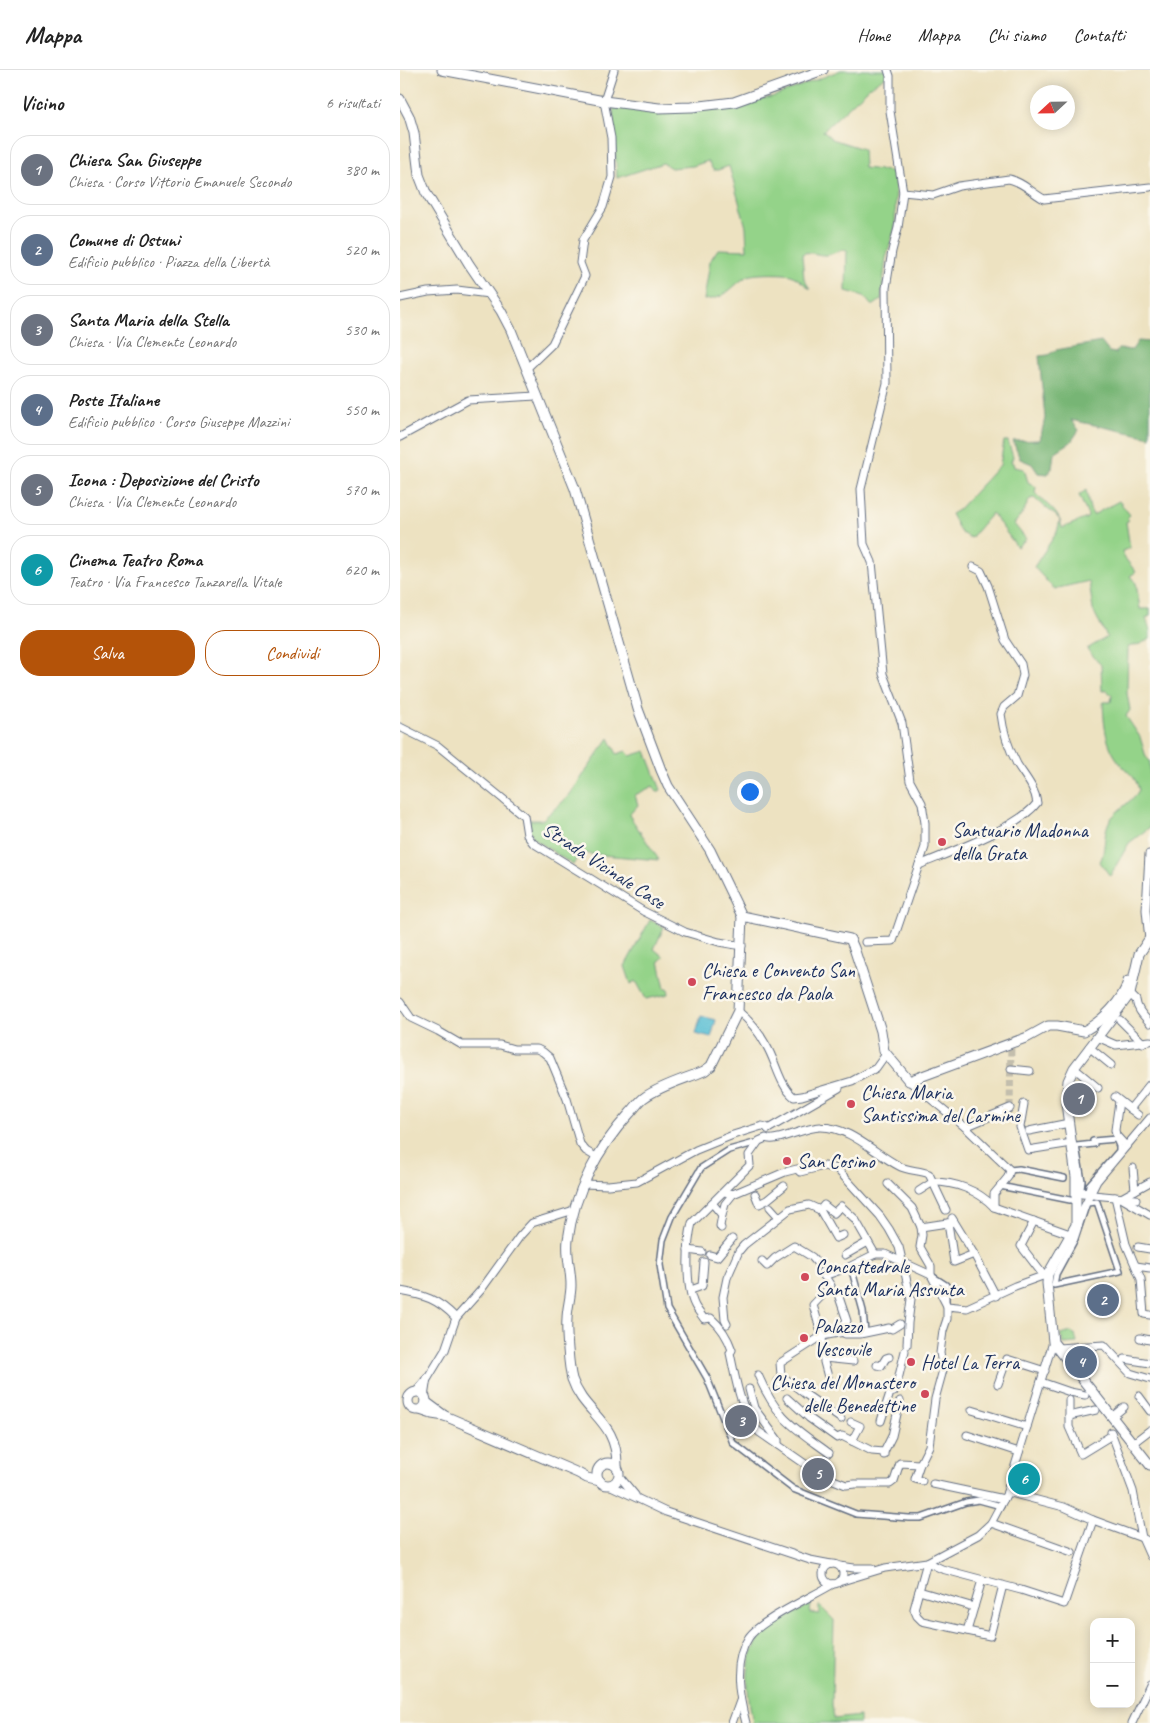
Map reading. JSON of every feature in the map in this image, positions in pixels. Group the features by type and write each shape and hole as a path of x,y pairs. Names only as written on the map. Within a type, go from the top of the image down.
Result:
{"street":[{"path":"442,70 604,101 659,108 692,107 734,102 823,70"},
{"path":"526,369 552,344 585,276 580,264 583,240 603,207 612,177 611,138 604,101 614,70"},
{"path":"865,942 893,941 925,847 925,823 922,803 910,781 902,723 883,674 872,562 864,544 861,489 887,383 886,288 903,192 890,111 889,73"},
{"path":"400,99 410,116 419,175 426,194 501,311 575,490 638,709 661,770 668,786 710,850 742,916 738,1011 711,1066 704,1071 653,1092 644,1098 624,1119 596,1157 574,1210 568,1250 571,1284 567,1320 571,1377 583,1399 608,1430 614,1444 618,1472 617,1482 609,1485"},
{"path":"903,192 933,195 959,186 1009,179 1029,188 1044,199 1150,187"},
{"path":"400,298 428,292 457,290 489,294"},
{"path":"400,437 468,400 536,396"},
{"path":"919,866 1013,823 1037,803 1036,793 1017,763 1006,737 1001,714 1004,707 1017,696 1023,675 1021,664 1005,640 988,586 981,571 973,567"},
{"name":"Strada Vicinale Case","path":"400,727 438,746 524,816 528,835 533,843 643,911 676,928 719,942 742,946"},
{"path":"909,1081 1028,1037 1048,1026 1084,1031 1094,1025 1116,1003 1126,989 1133,961 1149,936 1146,897 1149,854"},
{"path":"742,916 850,939 881,1031 884,1052 909,1081 964,1127 1010,1170 1019,1169 1064,1178"},
{"path":"1076,1225 1077,1192 1066,1094 1068,1081 1074,1068 1130,994 1139,954"},
{"path":"1130,994 1136,1000 1136,1006 1140,1013 1150,1023"},
{"path":"400,1002 411,1018 462,1045 500,1045 514,1049 537,1049 543,1052 550,1058 567,1099 580,1144 586,1151 596,1157"},
{"path":"738,1011 748,1020 766,1045 787,1091 794,1097 852,1080"},
{"path":"1120,1020 1147,1042"},
{"path":"1102,1040 1116,1045 1147,1042"},
{"path":"1090,1048 1111,1065"},
{"path":"768,1130 852,1080 876,1068 886,1054"},
{"path":"1074,1068 1098,1088"},
{"path":"1011,1069 1030,1071"},
{"path":"1130,1109 1150,1084"},
{"path":"1126,1146 1116,1135 1115,1130 1117,1099 1138,1115"},
{"path":"1024,1104 1020,1127 1028,1150 1072,1143"},
{"path":"964,1127 1010,1108"},
{"path":"1150,1118 1097,1180 1076,1225 1049,1275 1047,1283 1056,1345 1150,1464"},
{"path":"1029,1131 1069,1123"},
{"path":"584,1184 608,1185 637,1182 696,1150 733,1135 762,1126 768,1130"},
{"path":"946,1210 928,1174 900,1167 858,1140 835,1129 822,1126 808,1128 773,1140 763,1140 729,1150 700,1168 672,1217 663,1240 660,1265 666,1309 707,1378 733,1443 793,1489 856,1514 921,1518 966,1502 1004,1499 1064,1507 1150,1542"},
{"path":"768,1130 769,1134 749,1155 750,1165 692,1223 688,1250 691,1290 695,1307 704,1319 711,1318 718,1323 732,1350 730,1353 743,1406 752,1424 778,1445 822,1475 846,1485 890,1484 894,1481 900,1463 920,1464"},
{"path":"1116,1138 1120,1146 1119,1151 1089,1185 1088,1192 1084,1192 1081,1189 1082,1181 1076,1146 1094,1144 1094,1141 1116,1138"},
{"path":"722,1228 720,1226 725,1204 733,1194 786,1172 797,1169 800,1172 824,1166 837,1169 885,1222 899,1247 911,1299 906,1348 896,1388 894,1392 890,1393 881,1421"},
{"path":"1134,1168 1135,1190"},
{"path":"994,1207 994,1194 1008,1177 1010,1170"},
{"path":"919,1191 933,1182 960,1185 988,1200 994,1207 1070,1234"},
{"path":"1119,1197 1150,1182"},
{"path":"888,1184 912,1208 921,1227 920,1247 930,1266 931,1276 946,1306 947,1319 940,1353 943,1370 935,1399 929,1446 920,1464 919,1480"},
{"path":"779,1217 768,1204 769,1197 784,1186"},
{"path":"1000,1186 1070,1200"},
{"path":"725,1192 733,1194"},
{"path":"1077,1192 1089,1195 1136,1199"},
{"path":"755,1194 759,1204 768,1204"},
{"path":"1119,1197 1150,1215"},
{"path":"1119,1197 1126,1244 1146,1287 1141,1300 1147,1314"},
{"path":"946,1306 967,1308 1015,1286 1049,1275 1075,1239 1087,1203 1097,1202 1120,1271 1054,1285 1049,1275 1020,1246 1034,1221"},
{"path":"712,1203 722,1214"},
{"path":"728,1324 723,1297 727,1278 743,1246 790,1208 809,1205 820,1210 839,1236"},
{"path":"820,1210 824,1205 834,1213 841,1206 855,1218 875,1254"},
{"path":"400,1404 412,1395 428,1378 445,1350 456,1318 481,1290 520,1236 532,1224 574,1210"},
{"path":"921,1227 952,1221"},
{"path":"952,1221 974,1254 996,1296"},
{"path":"952,1221 954,1262 974,1254"},
{"path":"710,1255 717,1257 731,1237 743,1246"},
{"path":"845,1255 868,1242"},
{"path":"762,1261 767,1266 775,1258 794,1246 812,1257 818,1264"},
{"path":"1138,1247 1150,1249"},
{"path":"688,1250 702,1252"},
{"path":"865,1332 863,1311 850,1267 875,1254 884,1254 931,1276"},
{"path":"691,1290 702,1286 704,1262"},
{"path":"1136,1266 1150,1268"},
{"path":"828,1377 820,1326 813,1305 831,1286 823,1274 838,1271"},
{"path":"400,1291 424,1295 448,1310 456,1318"},
{"path":"838,1294 847,1321 843,1325 844,1332"},
{"path":"840,1419 781,1375 780,1362 790,1358 822,1336 844,1332 845,1334 860,1334 892,1328 900,1324"},
{"path":"1140,1338 1150,1340"},
{"path":"412,1395 408,1404 420,1404 432,1414 445,1416 578,1472 587,1478 600,1481 666,1512 810,1560 854,1568 884,1568 927,1562 978,1535 991,1523 1004,1499 1040,1382 1056,1345"},
{"path":"1056,1345 1104,1345 1130,1373 1150,1379"},
{"path":"877,1365 881,1366 886,1358 889,1357"},
{"path":"824,1358 853,1361"},
{"path":"998,1384 1007,1359 1045,1371"},
{"path":"1125,1359 1150,1363"},
{"path":"758,1375 766,1394 784,1419 829,1453"},
{"path":"420,1404 428,1378"},
{"path":"1040,1382 1085,1395"},
{"path":"749,1389 754,1408 778,1440 778,1445"},
{"path":"412,1395 420,1393 420,1404"},
{"path":"1139,1396 1150,1411"},
{"path":"787,1398 809,1418 837,1438 842,1436 872,1451 884,1453 892,1436 900,1402"},
{"path":"1069,1400 1069,1427 1080,1454 1111,1433 1133,1491 1142,1538 1150,1556"},
{"path":"400,1412 420,1404"},
{"path":"1112,1417 1124,1407"},
{"path":"972,1410 1027,1428"},
{"path":"1069,1416 1096,1410"},
{"path":"851,1422 860,1426 852,1441"},
{"path":"1133,1443 1150,1430"},
{"path":"967,1435 1018,1452"},
{"path":"600,1481 597,1475 610,1455 614,1444"},
{"path":"578,1472 611,1463 641,1500"},
{"path":"933,1484 1004,1499"},
{"path":"927,1562 942,1569 1064,1604 1093,1520"},
{"path":"991,1523 1072,1552"},
{"path":"810,1560 830,1583"},
{"path":"927,1562 914,1609 922,1621 960,1631 990,1636 1003,1586"},
{"path":"823,1573 825,1567 831,1564"},
{"path":"840,1566 844,1575 842,1581"},
{"path":"746,1723 740,1701 738,1679 740,1662 749,1638 759,1627 823,1590 830,1583 884,1568"},
{"path":"967,1631 982,1580"},
{"path":"919,1591 974,1607"},
{"path":"1132,1723 1150,1685"},
{"path":"732,1723 740,1701"}],"green space":[{"path":"841,70 886,70 887,74 871,86 823,131 832,139 863,149 864,168 896,172 895,228 886,258 881,300 871,305 864,296 846,291 847,250 839,250 827,255 802,254 804,279 810,289 791,275 756,274 748,276 719,297 704,300 710,261 718,249 747,250 746,227 729,166 713,170 708,161 693,166 671,168 663,163 617,178 614,107 652,112 720,109 775,96"},
{"path":"1138,341 1150,342 1150,437 1071,420 1079,430 1071,442 1054,453 1052,468 1048,474 1038,473 1032,464 1020,459 1013,441 1040,440 1045,418 1039,356 1048,355 1056,350 1101,342 1109,352 1116,353 1118,349 1132,350"},
{"path":"1004,441 1008,441 1013,457 1011,462 1014,467 1024,469 1028,482 1036,487 1035,493 1055,512 1059,519 1034,498 1030,499 1014,524 1026,539 1017,547 992,513 971,538 961,533 951,514 958,510 1000,465"},
{"path":"1086,490 1093,515 1119,501 1130,515 1127,518 1129,520 1126,522 1130,548 1122,551 1124,557 1136,572 1130,576 1136,583 1140,609 1150,609 1150,616 1146,618 1150,639 1128,647 1127,693 1130,710 1126,716 1140,737 1146,757 1150,761 1150,827 1129,843 1110,876 1100,862 1108,824 1114,815 1139,790 1133,777 1114,755 1106,734 1103,702 1111,702 1112,696 1107,690 1102,691 1101,665 1087,649 1107,637 1093,610 1089,581 1054,589 1034,567 1057,532 1060,521 1062,528 1087,518 1088,516 1079,495"},
{"path":"609,738 617,754 626,751 630,756 646,751 661,790 657,792 653,786 635,795 638,805 629,815 659,860 580,853 573,865 533,838 526,820 542,820 568,797"},
{"path":"650,920 664,927 654,949 664,957 659,961 665,988 668,988 669,994 646,999 636,981 631,984 625,966"},
{"path":"1072,1332 1075,1334 1077,1343 1064,1344 1060,1335"},
{"path":"811,1604 810,1613 819,1614 819,1605 834,1620 832,1704 834,1719 860,1716 860,1723 753,1723 749,1698 748,1672 754,1648 760,1638 770,1629"}],"water":[{"path":"701,1016 716,1020 711,1038 696,1034"}],"tunnel":[{"path":"1010,1108 1011,1043"}],"place":[{"name":"Santuario Madonna della Grata","path":"942,842"},
{"name":"Chiesa e Convento San Francesco da Paola","path":"692,982"},
{"name":"Chiesa San Giuseppe","path":"1079,1099"},
{"name":"Chiesa Maria Santissima del Carmine","path":"851,1104"},
{"name":"San Cosimo","path":"787,1161"},
{"name":"Concattedrale Santa Maria Assunta","path":"805,1277"},
{"name":"Comune di Ostuni","path":"1103,1300"},
{"name":"Palazzo Vescovile","path":"804,1338"},
{"name":"Hotel La Terra","path":"911,1362"},
{"name":"Poste Italiane","path":"1081,1362"},
{"name":"Chiesa del Monastero delle Benedettine","path":"925,1394"},
{"name":"Santa Maria della Stella","path":"741,1421"},
{"name":"Icona : Deposizione del Cristo","path":"818,1474"},
{"name":"Cinema Teatro Roma","path":"1024,1479"}]}
